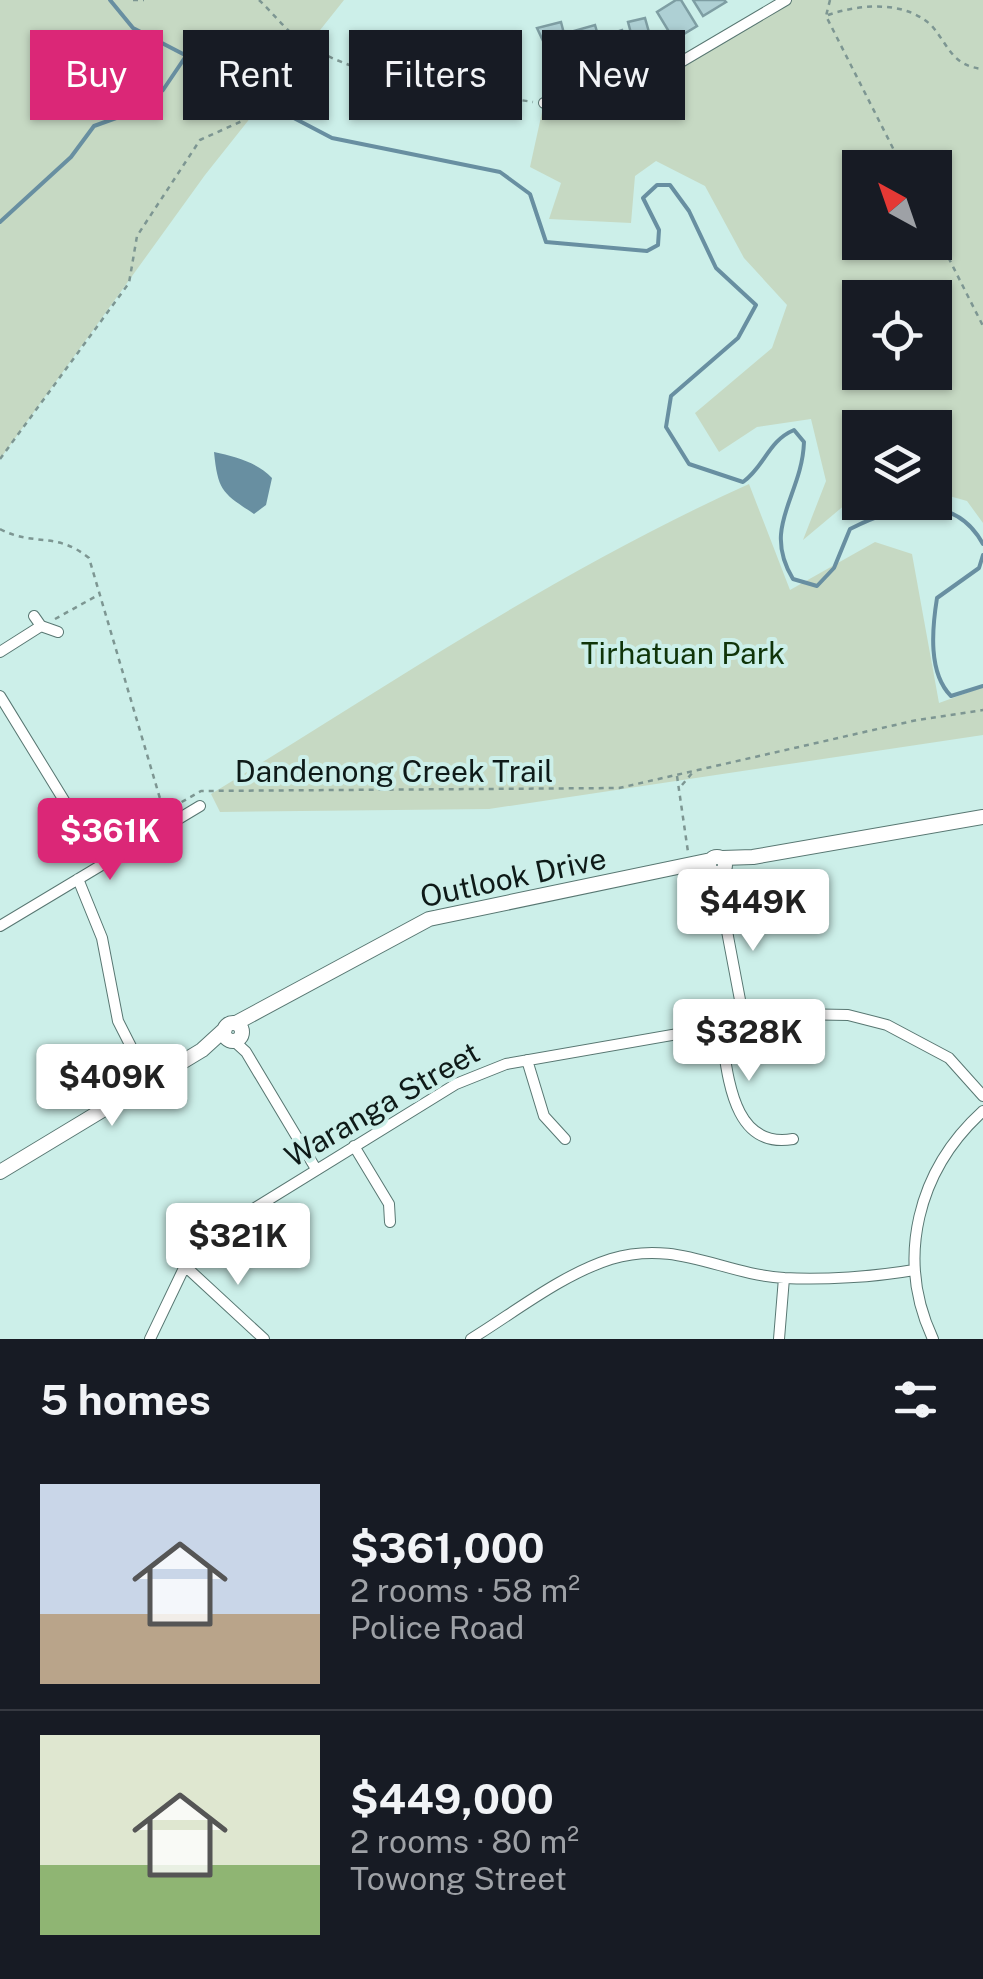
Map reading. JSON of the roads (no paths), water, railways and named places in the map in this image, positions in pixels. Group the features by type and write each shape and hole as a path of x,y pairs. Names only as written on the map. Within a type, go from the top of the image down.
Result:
{"street":[{"path":"685,60 786,0"},
{"path":"0,652 42,621 58,632"},
{"path":"0,696 103,864"},
{"path":"0,926 200,806"},
{"name":"Outlook Drive","path":"0,1172 381,942 429,919 983,817"},
{"path":"718,867 744,1022"},
{"path":"78,879 97,920 118,1021 149,1082"},
{"name":"Waranga Street","path":"150,1339 185,1266 229,1224 471,1077 527,1060 792,1014 848,1015 887,1025 949,1058 983,1096"},
{"path":"720,1027 730,1088 746,1124 771,1141 793,1139"},
{"path":"235,1033 316,1169"},
{"path":"527,1060 544,1116 565,1139"},
{"path":"933,1339 920,1305 914,1270 919,1212 932,1174 960,1132 983,1111"},
{"path":"354,1146 389,1204 390,1222"},
{"path":"471,1339 572,1277 611,1259 654,1252 698,1256 740,1270 784,1278 914,1270"},
{"path":"185,1266 264,1339"},
{"path":"779,1339 784,1278"}],"water":[{"path":"214,452 253,464 272,478 266,505 254,514 229,496 220,484"}],"waterway":[{"path":"110,0 133,28 183,54"},
{"path":"0,222 71,157 94,126 130,113 163,90 183,60"},
{"path":"298,120 332,138 500,172 530,194 546,242 647,251 658,245 659,230 643,198 657,185 670,185 689,211 716,268 756,305 738,338 671,396 666,427 689,464 743,482 778,441 794,430 804,442 802,462 786,511 781,543 793,579 817,586 834,568 850,529 905,509 941,510 957,516 983,544"},
{"path":"983,555 979,568 937,598 933,637 938,675 951,696 983,686"}],"park label":[{"name":"Tirhatuan Park","path":"683,653"}]}
